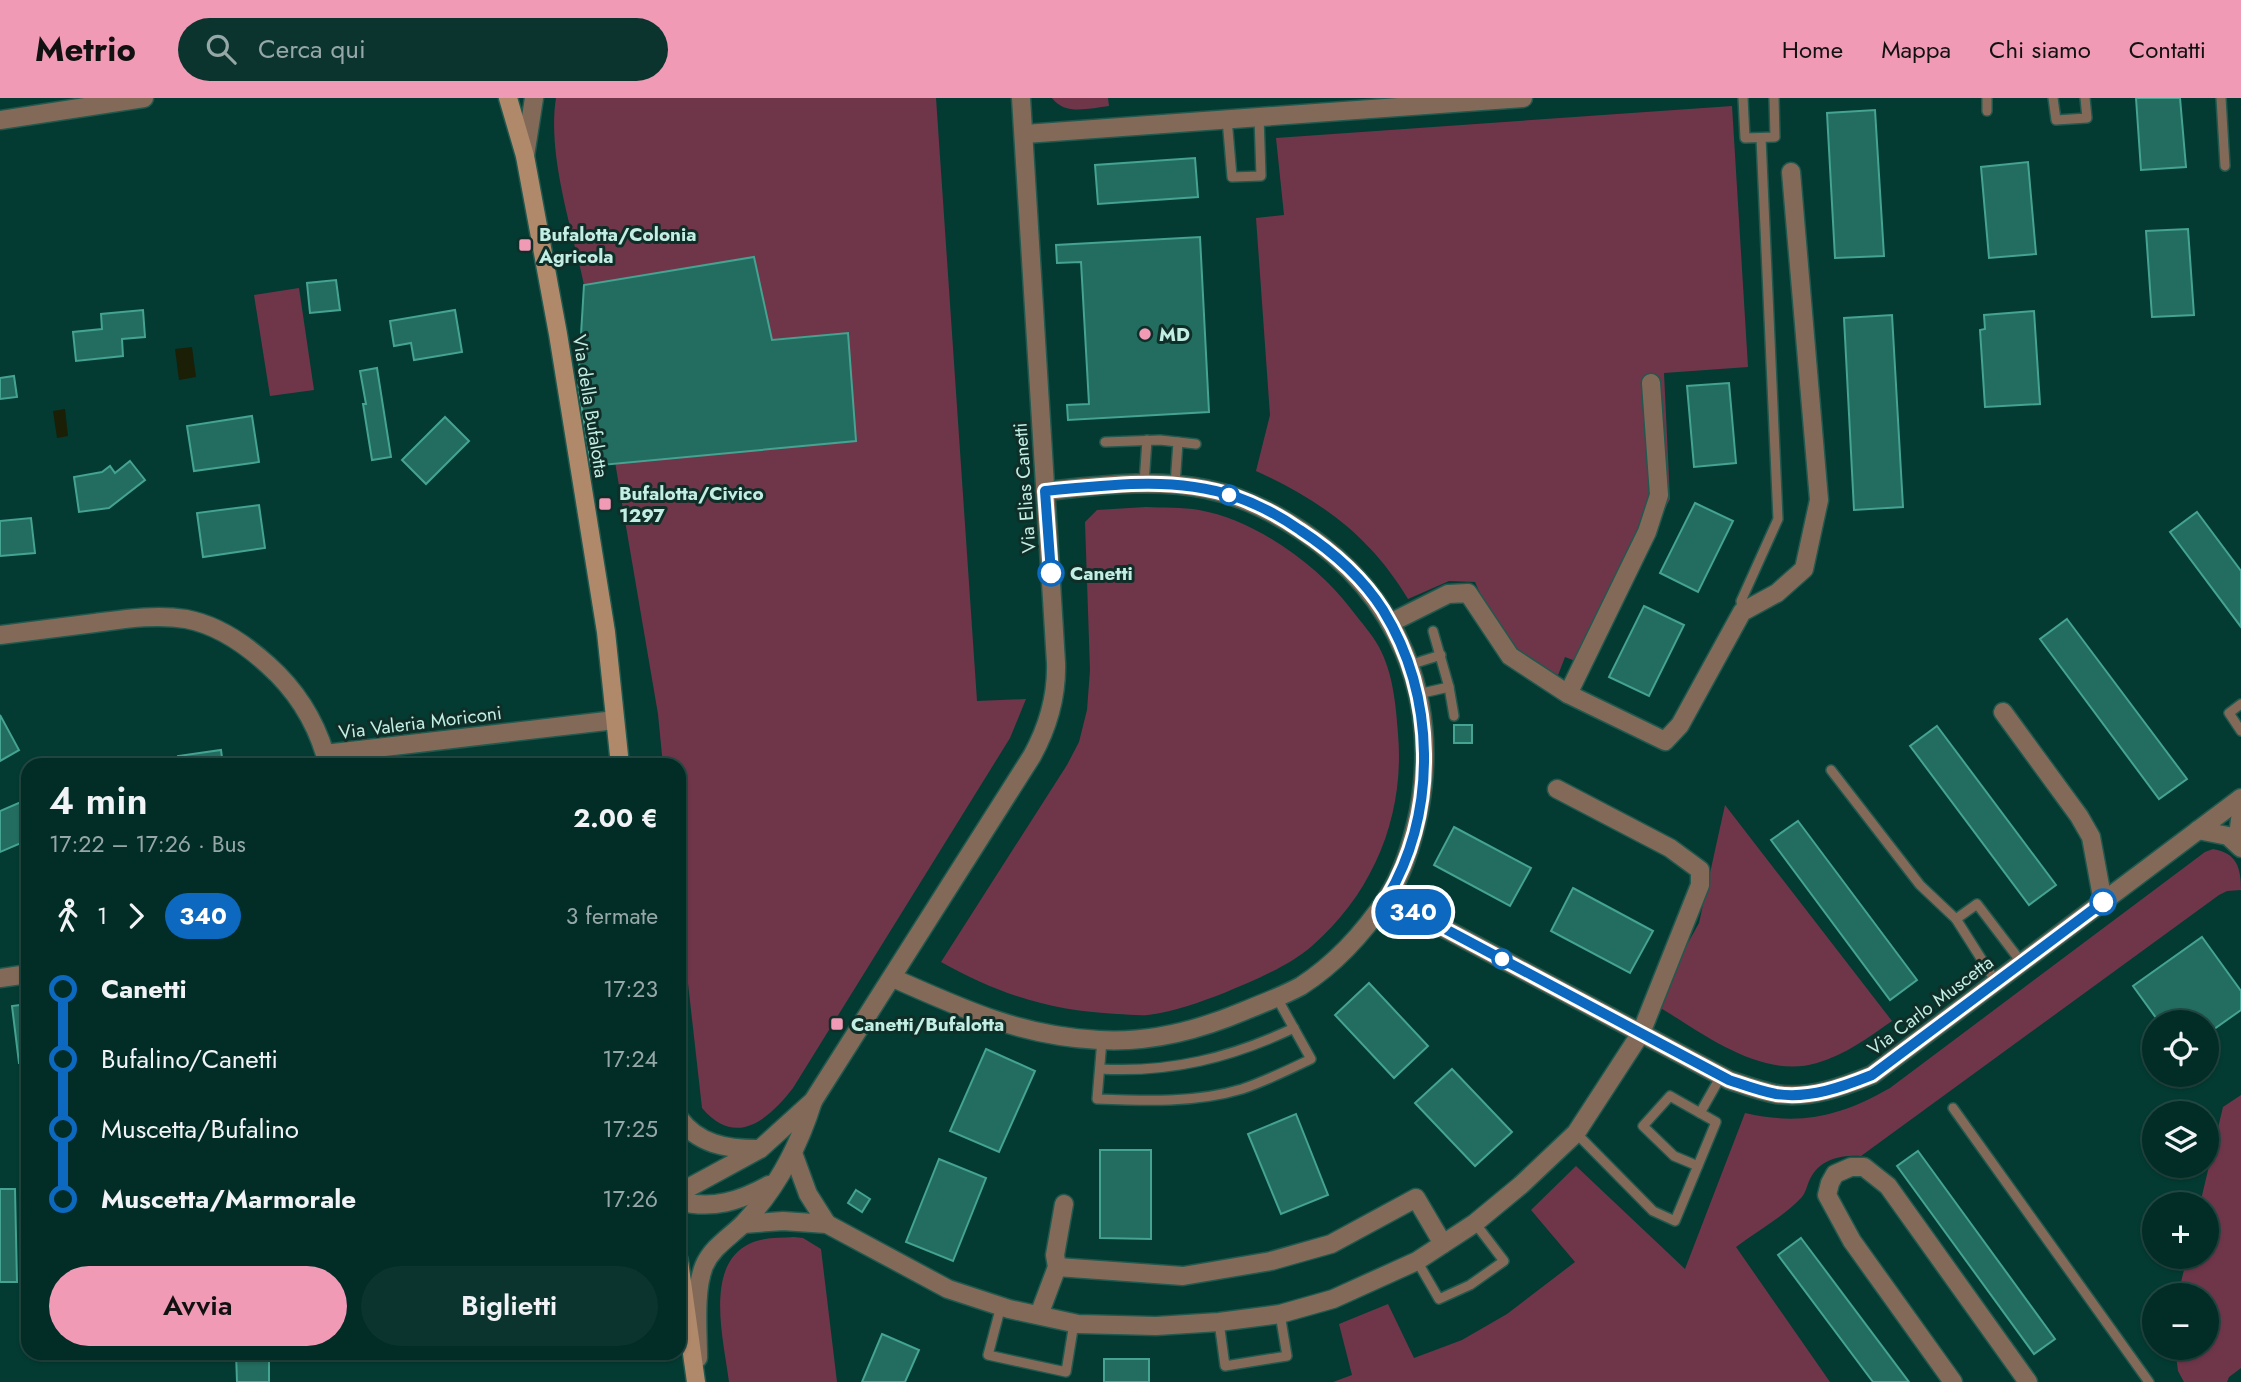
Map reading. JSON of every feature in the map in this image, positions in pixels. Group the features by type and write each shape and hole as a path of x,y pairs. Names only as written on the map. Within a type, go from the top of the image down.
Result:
{"street":[{"path":"0,120 144,98"},
{"name":"Via della Bufalotta","path":"508,98 525,156 558,334 606,632 619,758"},
{"path":"525,156 534,98"},
{"name":"Via Elias Canetti","path":"813,1101 1032,757 1047,725 1055,697 1056,674 1021,98"},
{"path":"1025,134 1523,98"},
{"path":"1390,623 1448,594 1468,593 1510,656 1568,694 1665,741 1680,725 1742,612 1777,593 1804,569 1819,500 1791,172"},
{"path":"1568,694 1647,532 1659,495 1651,383"},
{"path":"893,978 969,1012 1006,1025 1048,1034 1101,1040 1145,1038 1189,1030 1277,998 1301,985 1334,961 1387,898 1408,852 1421,798 1424,742 1418,694 1409,665 1390,623 1370,592 1350,569 1331,551 1292,524 1233,496 1175,485 1144,483 1045,491"},
{"name":"Via Valeria Moriconi","path":"0,635 148,618 186,619 209,626 232,636 254,652 294,691 318,732 324,758"},
{"path":"2003,712 2079,816 2091,837 2103,902"},
{"name":"Via Valeria Moriconi","path":"331,758 615,720"},
{"path":"743,1224 783,1221 827,1224 948,1289 1001,1306 1074,1323 1156,1326 1280,1314 1332,1299 1417,1261 1475,1223 1521,1185 1576,1133 1641,1033 1700,885 1700,870 1670,848 1557,789"},
{"name":"Via Carlo Muscetta","path":"1387,898 1721,1076 1777,1094 1809,1095 1838,1088 1872,1075 2241,798"},
{"path":"2241,813 2241,833"},
{"path":"2198,830 2228,836 2241,848"},
{"path":"0,978 21,975"},
{"path":"686,1189 760,1149 813,1101"},
{"path":"696,1382 699,1291 703,1270 714,1250 743,1224 777,1180 802,1136 813,1101"},
{"path":"686,1126 706,1141 732,1148 760,1149"},
{"path":"793,1153 808,1194 827,1224"},
{"path":"1953,1382 1852,1241 1827,1195 1835,1174 1864,1167 1888,1186 2028,1382"},
{"path":"686,1202 707,1206 729,1202 754,1193 777,1180"},
{"path":"1057,1268 1183,1276 1272,1261 1331,1244 1416,1198 1443,1244"},
{"path":"1039,1315 1057,1268 1055,1255 1064,1204"},
{"path":"686,1311 696,1382"}],"lane":[{"path":"1743,98 1745,138 1775,137 1774,98"},
{"path":"1987,98 1987,111"},
{"path":"2053,98 2056,120 2087,118 2085,98"},
{"path":"2221,98 2225,166"},
{"path":"1227,119 1232,177 1261,176 1259,117"},
{"path":"1742,612 1741,601 1778,519 1761,138"},
{"path":"1144,483 1147,440"},
{"path":"1105,442 1147,440 1196,444"},
{"path":"1175,485 1178,442"},
{"path":"1433,631 1449,687 1454,716"},
{"path":"1409,665 1441,655"},
{"path":"1418,694 1449,687"},
{"path":"2241,704 2229,713 2241,731"},
{"path":"1831,770 1920,885 1956,919 1996,982"},
{"path":"1956,919 1977,904 2022,963"},
{"path":"1101,1040 1097,1099 1170,1100 1230,1092 1271,1079 1311,1059 1277,998"},
{"path":"1100,1069 1140,1069 1193,1064 1255,1047 1294,1028"},
{"path":"1700,1113 1721,1076"},
{"path":"1576,1133 1653,1210 1675,1221 1698,1166 1716,1122 1670,1096 1643,1126 1674,1156 1698,1166"},
{"path":"1953,1108 2149,1382"},
{"path":"1417,1261 1439,1299 1470,1284 1504,1261 1475,1223"},
{"path":"1001,1306 988,1355 1066,1372 1074,1323"},
{"path":"1219,1322 1224,1366 1287,1356 1280,1314"}],"shaded area":[{"path":"556,98 936,98 977,701 1026,699 1010,738 793,1088 762,1119 739,1128 715,1120 702,1108 686,965 686,758 662,758 658,714 615,462 855,441 848,333 772,340 584,285 558,167 554,120"},
{"path":"1052,98 1108,98 1109,106 1071,109 1057,104"},
{"path":"1732,106 1748,367 1664,373 1670,499 1586,665 1565,657 1555,683 1506,652 1475,582 1449,581 1408,599 1378,557 1343,523 1302,495 1256,471 1270,415 1256,218 1284,215 1276,138"},
{"path":"299,288 314,390 270,396 254,295"},
{"path":"192,347 196,377 179,380 175,349"},
{"path":"65,409 68,436 57,438 53,411"},
{"path":"1146,507 1199,510 1242,523 1283,546 1337,592 1373,637 1388,667 1396,712 1399,764 1396,794 1381,850 1353,901 1334,925 1303,953 1259,978 1177,1009 1140,1015 1047,1005 1004,992 941,962 1079,742 1087,710 1090,670 1085,522 1097,510"},
{"path":"1725,805 1892,1021 1827,1060 1796,1066 1774,1065 1753,1059 1711,1039 1654,1004 1699,923"},
{"path":"2213,849 2228,854 2236,863 2241,890 2227,891 2219,895 1861,1156 1846,1156 1819,1167 1803,1196 1794,1205 1736,1247 1830,1382 1333,1382 1352,1375 1339,1324 1388,1304 1414,1358 1462,1340 1507,1314 1575,1262 1531,1210 1576,1166 1685,1269 1745,1113 1784,1119 1820,1116 1855,1106 1890,1088 2205,852"},
{"path":"2241,1095 2241,1368 2229,1377 2227,1382 2184,1382 2178,1371 2177,1360 2219,1360 2219,1283 2181,1283 2184,1269 2219,1269 2219,1192 2203,1192 2206,1178 2219,1178 2219,1124 2223,1107"},
{"path":"803,1238 821,1249 837,1382 729,1382 720,1305 727,1268 736,1253 751,1243"}],"building":[{"path":"2136,98 2180,98 2186,167 2141,170"},
{"path":"1875,110 1884,256 1835,258 1827,113"},
{"path":"1195,158 1198,197 1098,204 1095,165"},
{"path":"2028,162 2036,254 1989,258 1981,167"},
{"path":"2188,229 2194,315 2152,317 2146,231"},
{"name":"MD","path":"1200,237 1209,412 1068,420 1067,405 1089,404 1081,262 1057,263 1056,245"},
{"path":"754,257 772,340 848,333 856,441 591,466 578,384 584,285"},
{"path":"336,280 340,310 310,313 307,283"},
{"path":"143,310 145,337 122,339 123,356 76,361 73,332 102,329 101,314"},
{"path":"455,310 462,352 414,360 411,343 394,346 390,321"},
{"path":"2034,311 2040,404 1985,407 1980,330 1985,329 1984,315"},
{"path":"1892,315 1903,507 1854,510 1844,318"},
{"path":"377,368 391,457 372,460 360,371"},
{"path":"14,376 17,397 0,399 0,378"},
{"path":"1729,383 1736,463 1694,467 1687,386"},
{"path":"252,416 259,462 194,471 187,426"},
{"path":"445,417 469,441 426,484 402,460"},
{"path":"130,461 145,480 109,508 79,512 74,477 102,472 110,466 115,473"},
{"path":"1695,503 1733,521 1698,592 1660,573"},
{"path":"259,505 265,548 203,557 197,513"},
{"path":"2197,512 2241,571 2241,627 2170,532"},
{"path":"31,518 35,553 0,556 0,521"},
{"path":"1644,606 1684,625 1649,696 1609,677"},
{"path":"2067,619 2187,779 2159,799 2040,639"},
{"path":"0,715 19,750 0,761"},
{"path":"1454,725 1472,725 1472,743 1454,743"},
{"path":"1937,726 2056,885 2029,905 1910,746"},
{"path":"221,750 222,758 178,758"},
{"path":"21,802 21,843 0,852 0,811"},
{"path":"1798,821 1917,980 1890,1000 1771,840"},
{"path":"1454,827 1531,868 1510,906 1434,865"},
{"path":"1573,888 1653,931 1630,973 1551,931"},
{"path":"2202,937 2241,991 2241,1010 2219,1026 2219,1010 2150,1010 2133,986"},
{"path":"1369,983 1428,1046 1394,1078 1335,1015"},
{"path":"21,1005 21,1063 19,1063 12,1006"},
{"path":"986,1049 1035,1071 999,1152 950,1131"},
{"path":"1452,1069 1512,1132 1475,1166 1415,1103"},
{"path":"1296,1114 1328,1195 1281,1214 1248,1134"},
{"path":"1100,1150 1151,1150 1151,1239 1100,1238"},
{"path":"1918,1151 2055,1339 2034,1354 1897,1166"},
{"path":"939,1159 986,1178 953,1261 906,1242"},
{"path":"0,1189 15,1189 17,1282 0,1282"},
{"path":"856,1190 870,1199 862,1212 848,1203"},
{"path":"1801,1238 1909,1382 1873,1382 1778,1255"},
{"path":"882,1334 919,1350 905,1382 862,1382"},
{"path":"1104,1359 1149,1359 1149,1382 1104,1382"},
{"path":"236,1360 269,1360 269,1382 237,1382"}],"bus line":[{"name":"340","path":"1051,573 1045,491 1144,483 1205,489 1256,505 1318,541 1350,569 1382,609 1404,651 1423,719 1423,776 1415,828 1408,852 1387,898 1729,1080 1777,1094 1809,1095 1838,1088 1872,1075 2103,902"}],"place":[{"name":"Bufalotta/Colonia Agricola","path":"525,245"},
{"name":"MD","path":"1145,334"},
{"name":"Bufalotta/Civico 1297","path":"605,504"},
{"name":"Canetti","path":"1051,573"},
{"name":"Canetti/Bufalotta","path":"837,1024"}]}
